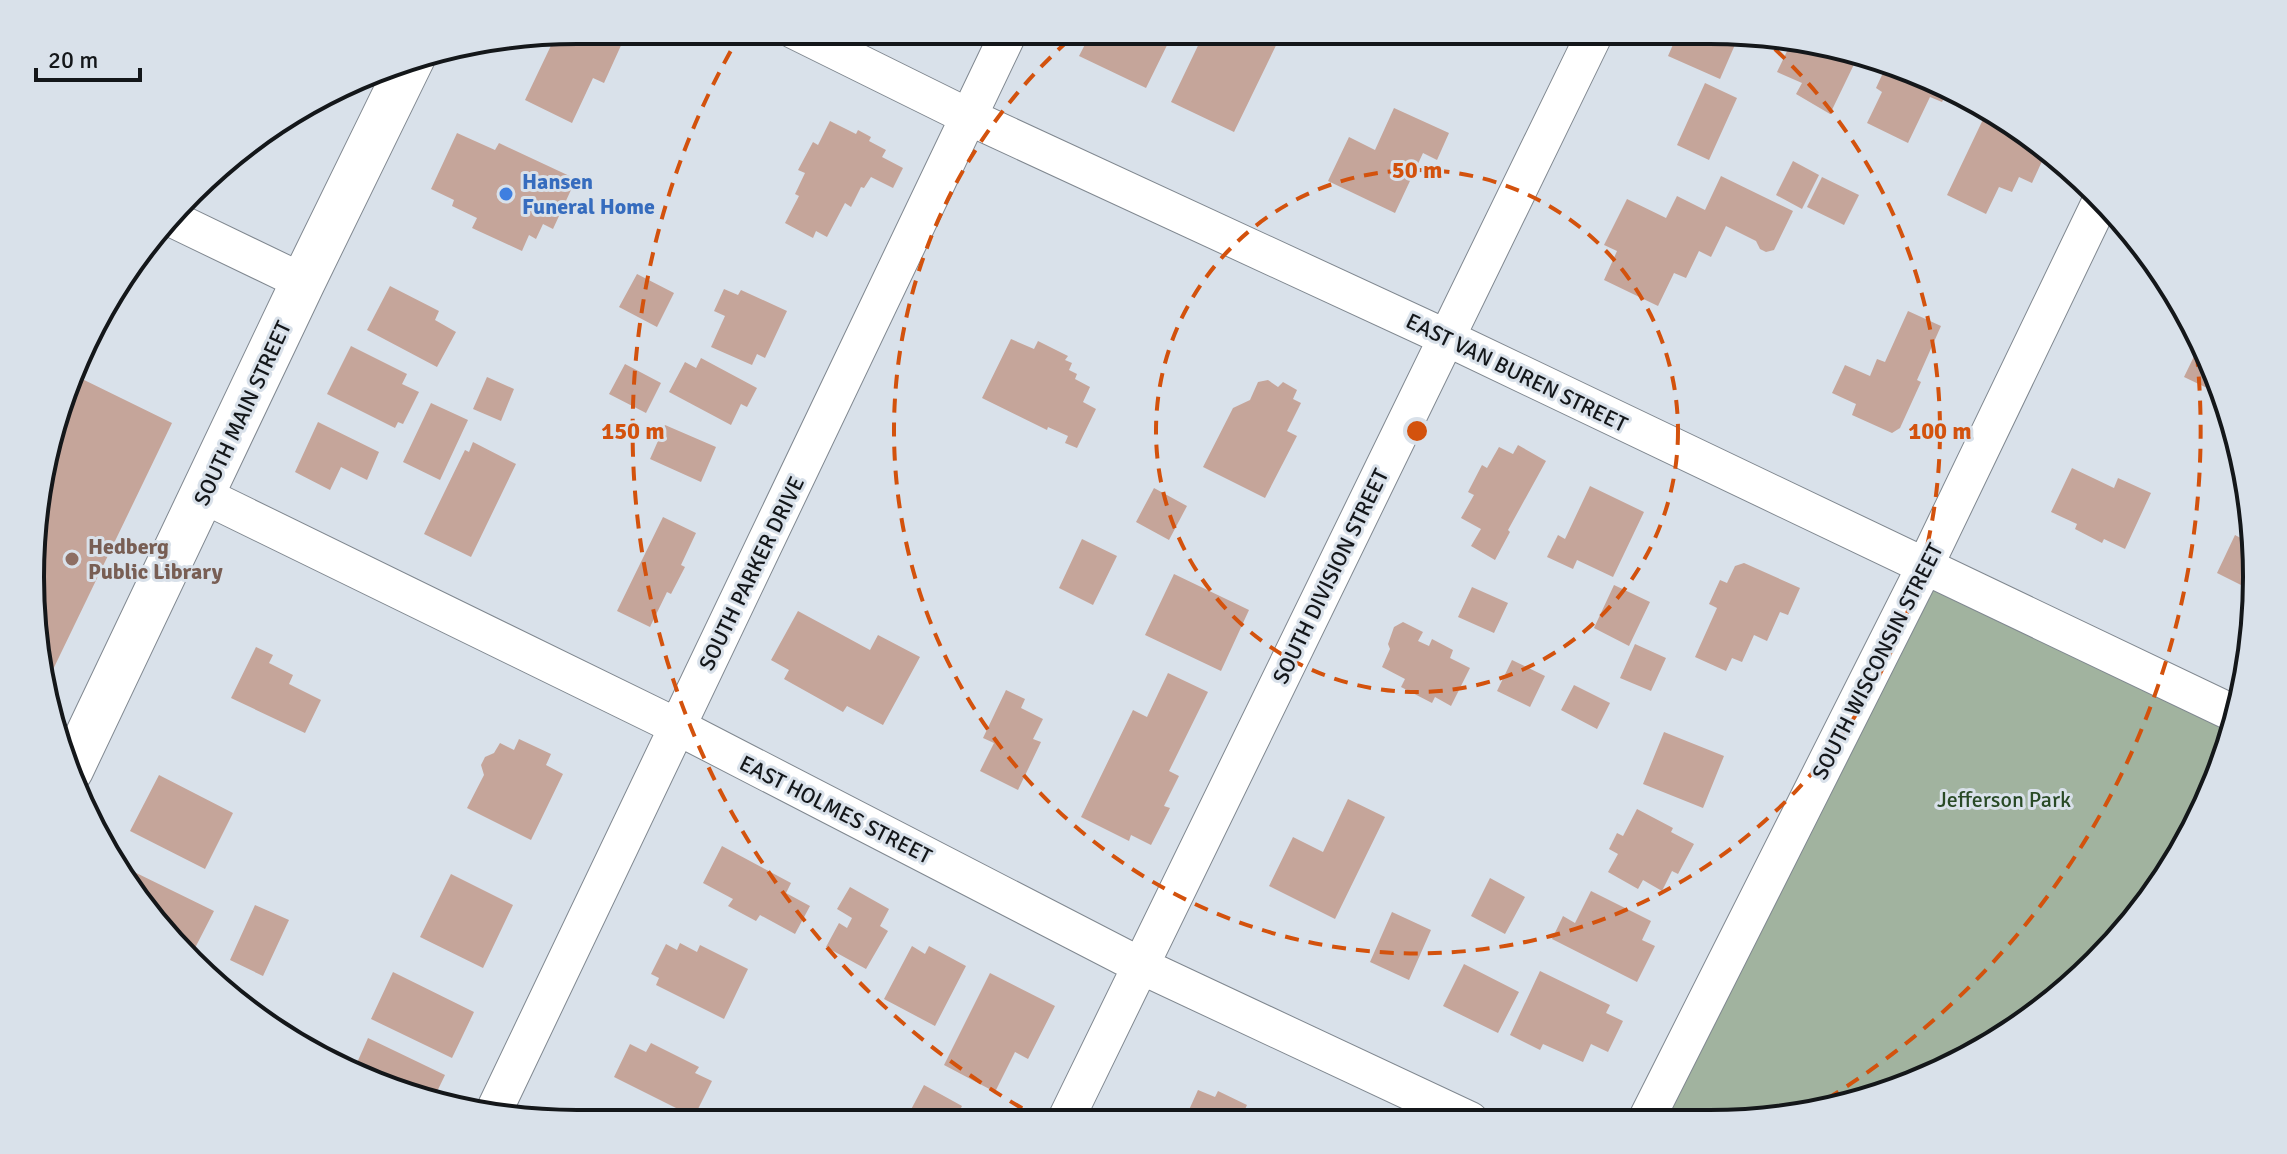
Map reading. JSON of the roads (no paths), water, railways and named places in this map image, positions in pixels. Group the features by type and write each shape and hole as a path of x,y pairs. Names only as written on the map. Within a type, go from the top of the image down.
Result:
{"main road":[{"name":"SOUTH MAIN STREET","path":"76,759 406,72"}],"street":[{"name":"EAST VAN BUREN STREET","path":"821,44 969,117 1447,338 2226,710"},
{"name":"SOUTH PARKER DRIVE","path":"497,1104 1003,44"},
{"name":"SOUTH DIVISION STREET","path":"1070,1110 1590,44"},
{"name":"SOUTH WISCONSIN STREET","path":"1651,1110 1924,568 2096,210"},
{"path":"179,222 303,282"},
{"name":"EAST HOLMES STREET","path":"203,495 678,727 1139,965 1449,1110"}],"place":[{"name":"Hansen Funeral Home","path":"506,194"},
{"name":"Hedberg Public Library","path":"72,559"}],"park label":[{"name":"Jefferson Park","path":"2004,799"}]}
